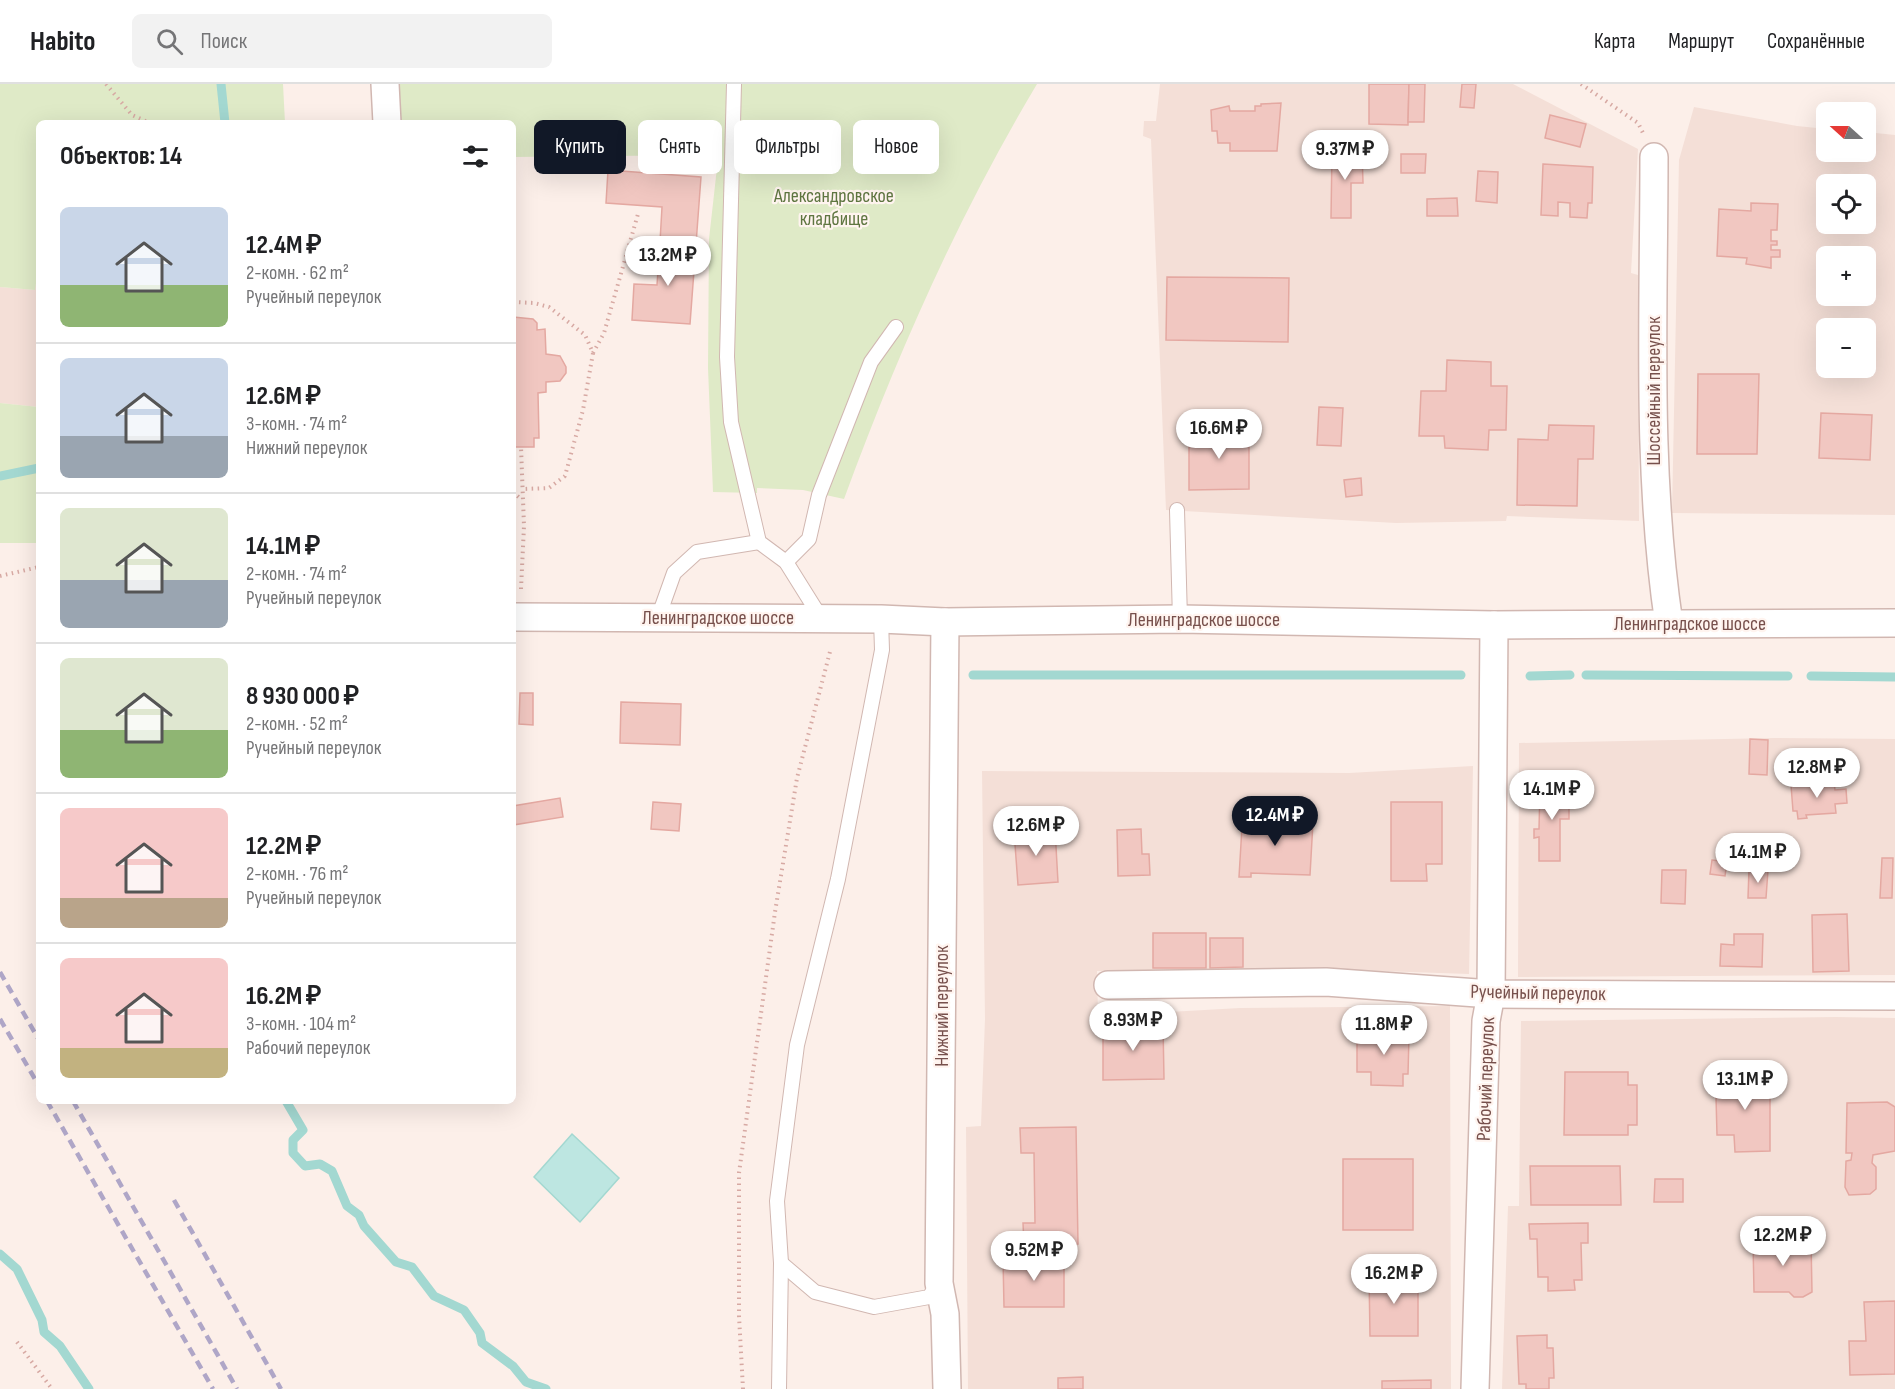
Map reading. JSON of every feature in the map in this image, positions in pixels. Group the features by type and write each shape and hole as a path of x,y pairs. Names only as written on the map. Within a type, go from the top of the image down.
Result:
{"street":[{"path":"385,84 387,120"},
{"name":"Шоссейный переулок","path":"1654,157 1654,483 1659,556 1669,624"},
{"name":"Ленинградское шоссе","path":"516,617 830,618 945,622 1180,619 1494,625 1895,623"},
{"name":"Нижний переулок","path":"945,622 939,1283 945,1314 947,1389"},
{"name":"Рабочий переулок","path":"1475,1389 1486,1021 1491,994 1494,625"},
{"name":"Ручейный переулок","path":"1108,985 1326,982 1491,994 1895,996"}],"lane":[{"path":"734,84 727,357 731,422 759,542 786,562 830,618"},
{"path":"786,562 809,538 819,495 871,362 896,327"},
{"path":"1177,510 1180,619"},
{"path":"658,618 674,573 697,552 759,542"},
{"path":"779,1389 781,1263 777,1201 797,1045 838,879 882,650 881,619"},
{"path":"781,1263 815,1292 874,1307 929,1297 939,1283"}],"path":[{"path":"106,84 132,115 143,120"},
{"path":"1581,84 1638,123 1654,157"},
{"path":"523,489 549,488 565,476 583,410 593,353 604,333 638,214"},
{"path":"516,302 549,307 585,335 593,353"},
{"path":"516,617 524,526 521,447"},
{"path":"516,495 523,501"},
{"path":"0,576 36,568"},
{"path":"743,1389 739,1316 739,1173 775,912 797,778 830,618"},
{"path":"17,1342 52,1389"}],"shaded area":[{"path":"1160,84 1513,84 1638,149 1631,273 1638,275 1639,521 1507,516 1506,521 1396,523 1166,510 1151,139 1143,136 1144,121 1156,121"},
{"path":"1694,107 1816,128 1816,162 1876,162 1876,133 1895,135 1895,515 1672,513 1679,160"},
{"path":"36,276 36,407 0,403 0,287 35,290"},
{"path":"1775,738 1895,739 1895,975 1518,977 1519,743"},
{"path":"1473,766 1469,974 1350,970 1097,971 1098,1016 1240,1008 1450,1006 1451,1389 968,1389 966,1127 981,1126 985,1019 982,771 1349,773"},
{"path":"1895,1018 1895,1389 1502,1389 1508,1206 1519,1206 1521,1021"}],"green space":[{"path":"0,84 283,84 285,120 36,120 35,290 0,287"},
{"name":"Александровское кладбище","path":"399,84 1037,84 955,235 885,392 844,499 803,490 757,488 757,493 713,492 708,368 709,239 716,174 722,174 722,120 638,120 638,156 626,156 626,120 534,120 534,157 516,157 516,120 399,120"},
{"path":"0,403 36,407 36,543 0,543"}],"water":[{"path":"572,1134 619,1178 580,1222 534,1177"}],"building":[{"path":"1369,84 1409,84 1408,125 1369,124"},
{"path":"1409,84 1425,84 1424,122 1408,122"},
{"path":"1462,84 1476,84 1474,108 1460,107"},
{"path":"1281,103 1277,151 1230,151 1230,143 1218,143 1217,131 1212,131 1211,110 1229,106 1230,111 1255,111 1255,106 1261,106 1261,104"},
{"path":"1550,115 1586,124 1580,147 1545,138"},
{"path":"1332,151 1362,151 1363,183 1351,183 1351,218 1331,218"},
{"path":"1401,154 1426,154 1425,173 1401,173"},
{"path":"1543,164 1593,167 1592,203 1588,203 1587,218 1570,217 1570,203 1558,202 1558,216 1541,215"},
{"path":"626,171 701,177 696,244 660,242 662,207 606,203 608,174 626,174"},
{"path":"1478,171 1498,172 1497,203 1476,201"},
{"path":"1457,198 1458,216 1427,216 1427,199"},
{"path":"1751,203 1778,204 1777,230 1771,230 1771,241 1777,241 1777,245 1771,245 1771,250 1780,250 1780,257 1771,257 1771,268 1746,264 1747,258 1717,256 1719,209 1751,211"},
{"path":"660,242 696,244 690,324 632,320 634,284 657,285"},
{"path":"1167,277 1289,278 1288,342 1166,340"},
{"path":"516,317 533,319 537,323 537,330 545,329 546,354 560,356 566,367 566,373 560,381 546,382 546,392 538,393 539,438 534,438 534,447 516,447"},
{"path":"1447,360 1491,362 1491,386 1507,386 1506,430 1489,430 1488,450 1445,448 1444,436 1419,436 1421,391 1446,391"},
{"path":"1698,374 1759,374 1757,454 1697,454"},
{"path":"1319,407 1343,408 1341,446 1317,445"},
{"path":"1821,413 1872,415 1870,460 1819,458"},
{"path":"1549,425 1594,426 1593,459 1578,459 1577,506 1517,505 1518,439 1548,440"},
{"path":"1189,431 1249,431 1249,489 1189,490"},
{"path":"1361,478 1362,495 1346,497 1344,480"},
{"path":"520,693 533,693 533,725 519,724"},
{"path":"621,702 681,704 680,745 620,743"},
{"path":"1750,739 1768,740 1767,775 1749,774"},
{"path":"1834,782 1835,790 1846,789 1847,803 1835,804 1836,813 1806,815 1807,818 1798,819 1797,811 1793,811 1791,785"},
{"path":"1540,787 1569,787 1569,819 1560,819 1560,861 1539,861 1539,837 1534,838 1534,829 1539,829"},
{"path":"560,798 563,817 516,825 516,805"},
{"path":"653,802 681,804 679,831 651,829"},
{"path":"1391,802 1442,802 1442,864 1426,864 1427,881 1391,881"},
{"path":"1243,810 1253,811 1252,819 1313,822 1310,875 1251,873 1251,877 1239,877"},
{"path":"1055,829 1058,882 1018,885 1014,831"},
{"path":"1141,829 1142,854 1149,854 1150,875 1118,876 1117,830"},
{"path":"1882,858 1893,858 1892,898 1880,898"},
{"path":"1712,860 1727,862 1725,876 1710,874"},
{"path":"1749,869 1768,870 1766,898 1748,898"},
{"path":"1662,870 1686,870 1685,904 1661,903"},
{"path":"1847,914 1849,971 1813,972 1812,915"},
{"path":"1153,933 1206,933 1206,968 1153,968"},
{"path":"1734,934 1763,934 1762,967 1720,966 1721,944 1734,945"},
{"path":"1210,938 1243,938 1243,967 1210,968"},
{"path":"1370,1024 1397,1025 1397,1036 1409,1036 1408,1074 1403,1074 1403,1086 1371,1085 1371,1072 1357,1072 1357,1039 1369,1039"},
{"path":"1103,1025 1163,1025 1164,1079 1103,1080"},
{"path":"1565,1072 1628,1072 1628,1085 1637,1085 1637,1125 1628,1125 1628,1135 1564,1135"},
{"path":"1722,1073 1770,1073 1770,1151 1735,1152 1734,1135 1717,1135 1716,1097 1722,1096"},
{"path":"1887,1102 1895,1107 1895,1151 1873,1155 1872,1163 1876,1167 1876,1189 1870,1194 1849,1195 1845,1187 1846,1161 1851,1160 1852,1153 1846,1153 1847,1103"},
{"path":"1076,1127 1078,1244 1024,1245 1023,1223 1035,1223 1034,1153 1021,1153 1020,1128"},
{"path":"1343,1159 1413,1159 1413,1230 1343,1230"},
{"path":"1530,1166 1620,1166 1621,1205 1531,1205"},
{"path":"1655,1179 1683,1179 1683,1202 1654,1202"},
{"path":"1588,1223 1588,1243 1581,1243 1582,1280 1574,1280 1575,1290 1548,1291 1548,1277 1538,1277 1537,1239 1530,1239 1529,1224"},
{"path":"1811,1241 1812,1292 1803,1297 1794,1297 1789,1292 1754,1292 1753,1242"},
{"path":"1003,1258 1064,1258 1064,1307 1004,1307"},
{"path":"1369,1274 1418,1274 1418,1336 1370,1336"},
{"path":"1895,1301 1895,1374 1850,1375 1849,1341 1866,1341 1864,1302"},
{"path":"1547,1335 1547,1348 1553,1348 1554,1378 1549,1378 1549,1389 1526,1389 1526,1384 1519,1384 1517,1336"},
{"path":"1083,1377 1083,1389 1058,1389 1058,1378"},
{"path":"1431,1380 1431,1389 1382,1389 1382,1381"}],"waterway":[{"path":"221,84 225,120"},
{"path":"0,476 36,469"},
{"path":"973,675 1461,675"},
{"path":"1530,676 1570,675"},
{"path":"1586,675 1788,676"},
{"path":"1811,676 1895,677"},
{"path":"288,1104 303,1130 293,1140 293,1153 305,1166 320,1164 332,1171 347,1206 359,1215 364,1226 396,1262 412,1267 434,1296 464,1310 480,1333 482,1343 513,1366 526,1382 546,1389"},
{"path":"0,1254 17,1269 42,1320 44,1332 60,1346 89,1389"}],"railway":[{"path":"0,972 36,1035"},
{"path":"0,1019 36,1081"},
{"path":"49,1104 213,1389"},
{"path":"75,1104 237,1389"},
{"path":"174,1200 281,1389"}]}
